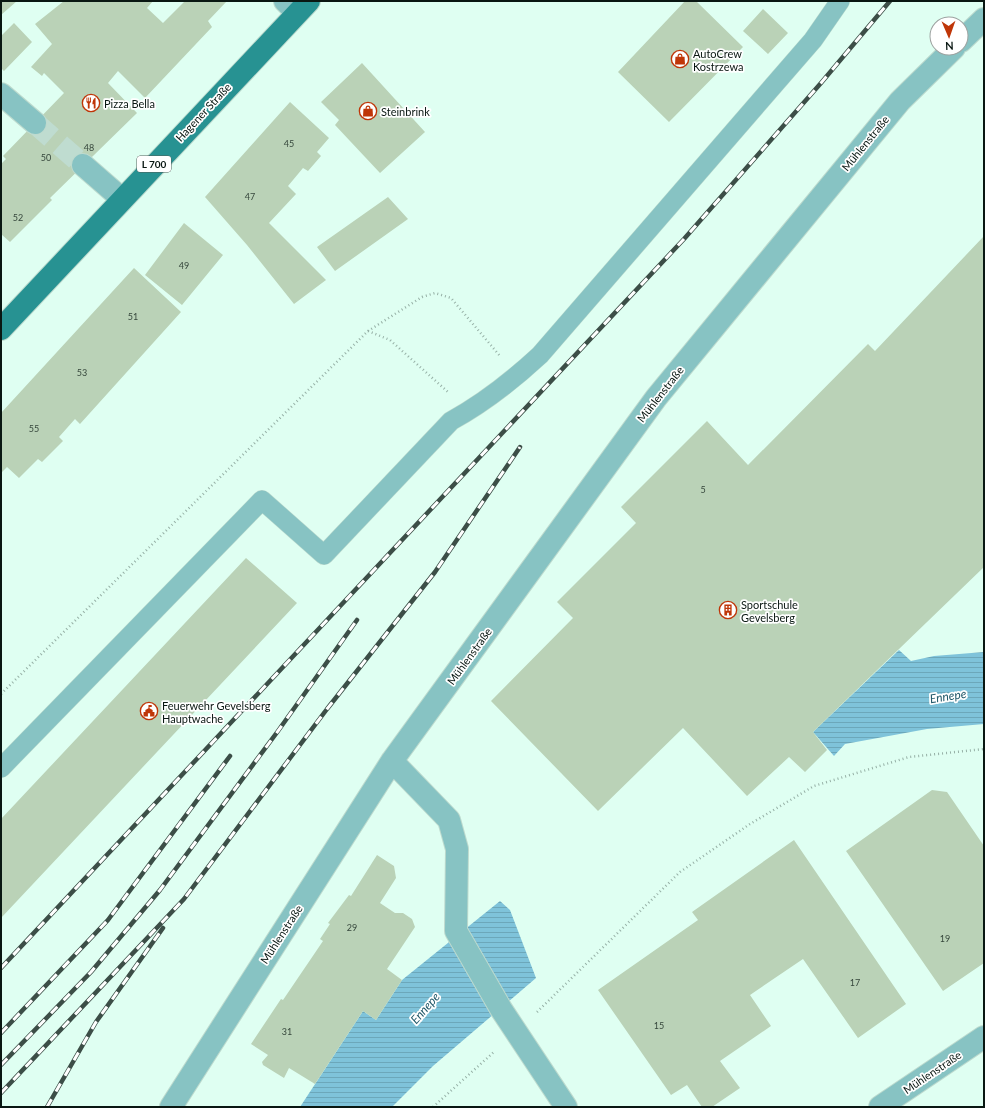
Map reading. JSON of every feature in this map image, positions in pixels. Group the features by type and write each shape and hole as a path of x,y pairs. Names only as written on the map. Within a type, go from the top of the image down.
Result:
{"main road":[{"name":"Hagener Straße","path":"1,329 122,199 297,5"}],"street":[{"path":"969,33 984,19"},
{"name":"Mühlenstraße","path":"170,1107 392,762 656,398 900,101 946,56"},
{"path":"1,94 35,123"},
{"path":"83,165 122,199"},
{"path":"392,762 449,820 457,849 456,931 501,1010 566,1107"},
{"name":"Mühlenstraße","path":"880,1107 984,1037"}],"lane":[{"path":"1,768 262,500 324,554 451,421 469,411 517,376 540,355 813,40 840,1"}],"path":[{"path":"1,694 368,331 422,297 435,293 451,298 517,376"},
{"path":"368,331 390,340 469,411"},
{"path":"433,1107 516,1032 680,872 750,824 814,786 909,757 984,749"}],"water":[{"name":"Ennepe","path":"899,650 911,661 934,656 984,652 984,724 927,729 845,744 834,756 813,732"},
{"name":"Ennepe","path":"500,901 510,910 536,978 433,1066 392,1107 300,1107 363,1011 376,1020 402,980"}],"building":[{"path":"1,1 17,1 1,15"},
{"path":"64,1 153,1 147,8 163,23 185,1 227,1 208,21 212,27 145,98 118,71 108,83 137,113 50,198 52,200 10,242 1,234 1,164 6,159 3,156 64,93 44,73 42,76 31,67 52,44 35,24"},
{"name":"AutoCrew Kostrzewa","path":"685,1 696,1 743,47 669,122 618,72"},
{"path":"763,9 788,33 768,54 743,31"},
{"path":"14,23 32,42 4,71 1,68 1,36"},
{"name":"Steinbrink","path":"362,63 425,132 380,173 335,125 339,120 321,102"},
{"path":"290,102 329,138 317,152 321,156 308,171 303,168 288,186 296,194 269,223 326,280 294,304 247,245 205,197"},
{"path":"388,197 408,219 335,271 317,247"},
{"path":"184,223 223,255 182,305 145,275"},
{"name":"Sportschule Gevelsberg","path":"984,236 984,567 813,732 827,750 805,772 789,757 747,796 683,728 598,811 491,701 573,618 557,602 636,523 621,507 707,421 748,465 868,344 875,351"},
{"path":"134,268 181,312 80,424 75,419 59,437 63,441 42,462 38,459 19,478 7,467 1,473 1,413"},
{"name":"Feuerwehr Gevelsberg Hauptwache","path":"246,558 297,603 1,918 1,819"},
{"path":"932,790 947,792 984,846 984,963 943,991 846,851"},
{"path":"794,840 906,1004 858,1038 803,959 750,995 771,1026 720,1061 740,1088 712,1107 702,1107 687,1085 671,1095 598,990 698,920 692,912"},
{"path":"377,855 394,866 396,878 380,903 395,913 403,913 412,919 415,927 387,969 402,980 376,1020 363,1011 315,1084 289,1068 284,1078 263,1065 262,1062 268,1055 251,1044 323,941 320,939 330,924 328,923 349,895 351,896"}],"tunnel":[{"path":"35,123 83,165"}],"railway":[{"path":"1,968 684,239 821,83 890,1"},
{"path":"1,1093 184,899 327,709 435,572 520,447"},
{"path":"1,1065 91,972 160,890 278,731 357,620"},
{"path":"1,1033 108,920 230,756"},
{"path":"47,1107 96,1022 163,928"}],"place":[{"name":"AutoCrew Kostrzewa","path":"680,59"},
{"name":"Pizza Bella","path":"91,103"},
{"name":"Steinbrink","path":"368,111"},
{"name":"Sportschule Gevelsberg","path":"728,610"},
{"name":"Feuerwehr Gevelsberg Hauptwache","path":"149,711"}]}
